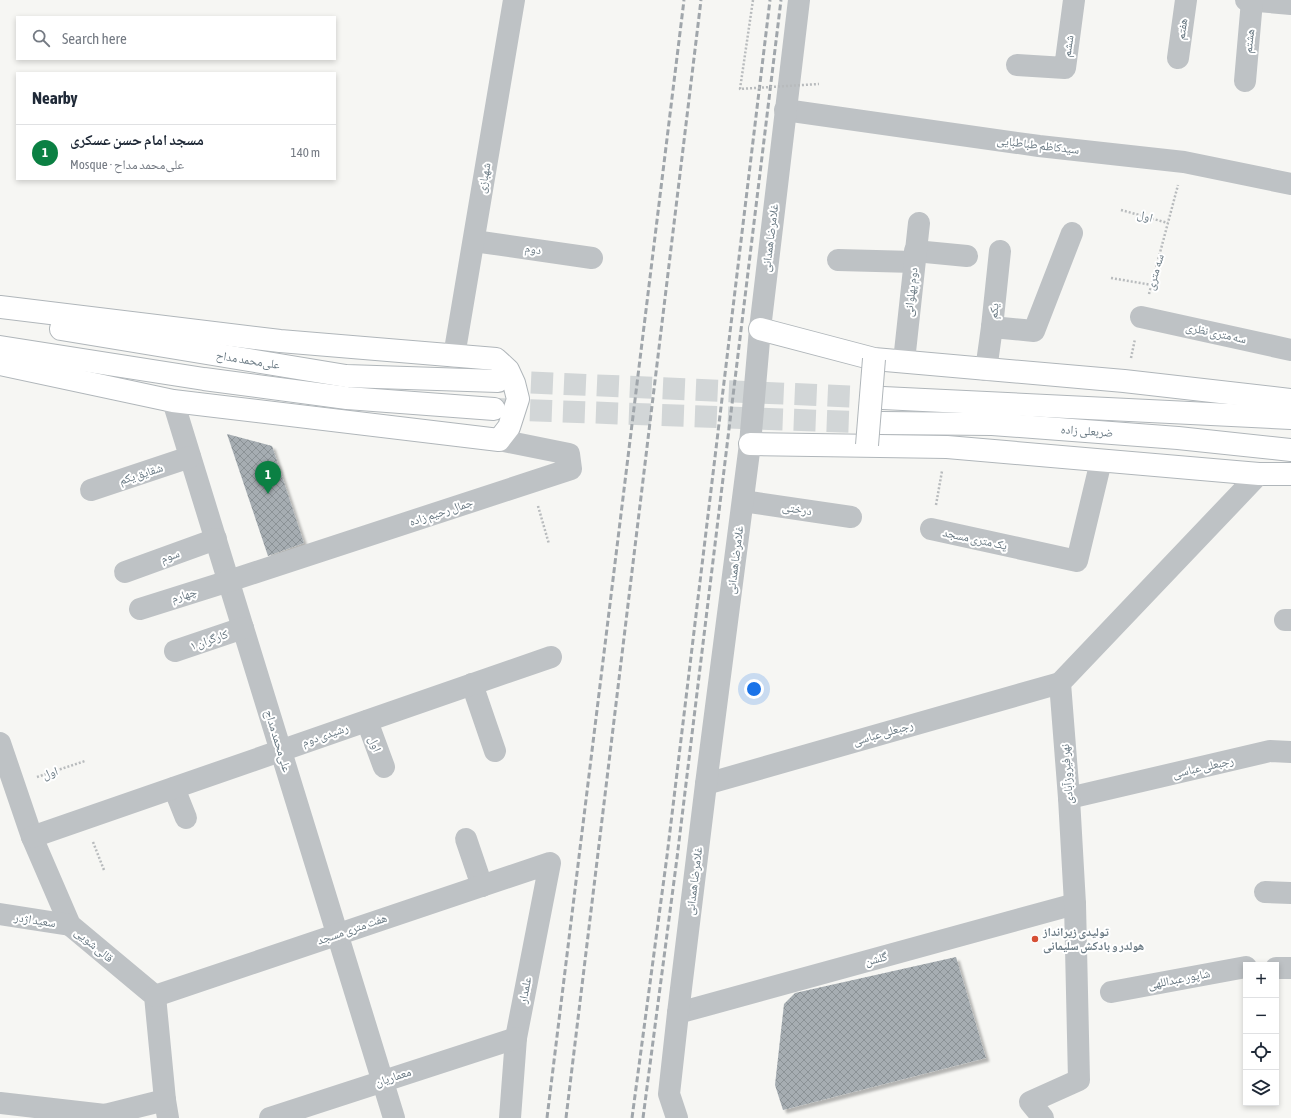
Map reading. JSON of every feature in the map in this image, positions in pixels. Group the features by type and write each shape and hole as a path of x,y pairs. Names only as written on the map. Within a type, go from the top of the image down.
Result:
{"main road":[{"path":"0,307 280,341 496,359 508,370 514,383 518,399 510,427 499,440 173,401 0,364"},
{"name":"علی‌محمد مداح","path":"0,318 346,376 498,381"},
{"path":"760,329 874,359 1124,381 1291,400"},
{"name":"علی‌محمد مداح","path":"0,347 204,379 347,398 494,409"},
{"path":"867,445 874,359"},
{"name":"ضربعلی زاده","path":"882,398 1291,418"},
{"name":"ضربعلی زاده","path":"882,424 992,424 1178,438 1291,450"},
{"path":"750,444 867,445 947,448 1259,474 1291,474"}],"street":[{"name":"شهبازی","path":"454,356 514,0"},
{"name":"غلامرضا همدانی","path":"677,1118 670,1094 678,1013 750,444 760,329 798,0"},
{"name":"ششم","path":"1017,65 1065,68 1074,0"},
{"name":"هفتم","path":"1178,58 1186,0"},
{"path":"1249,0 1291,4"},
{"name":"هشتم","path":"1244,81 1249,0"},
{"name":"سیدکاظم طباطبایی","path":"785,110 1032,145 1184,162 1291,184"},
{"name":"دوم پهلوانی","path":"904,362 914,257 919,223"},
{"path":"992,327 1034,331 1072,233"},
{"name":"دوم","path":"474,241 592,258"},
{"name":"یکم","path":"986,370 1000,252"},
{"path":"838,260 967,256"},
{"name":"سه متری نظری","path":"1141,317 1291,350"},
{"name":"علی‌محمد مداح","path":"173,401 382,1081"},
{"name":"جمال رحیم زاده","path":"229,581 571,469 569,454 499,440"},
{"name":"شقایق یکم","path":"91,490 190,457"},
{"name":"یک متری مسجد","path":"931,529 1077,561 1101,461"},
{"path":"1060,683 1259,474"},
{"name":"درختی","path":"743,501 851,518"},
{"name":"سوم","path":"125,572 216,539"},
{"name":"چهارم","path":"140,609 229,581"},
{"name":"کارگران ۱","path":"175,651 243,628"},
{"name":"رشیدی دوم","path":"32,837 551,657"},
{"name":"رجبعلی عباسی","path":"706,784 1060,683"},
{"name":"نهر فیروزآبادی","path":"1043,1118 1030,1102 1079,1080 1075,904 1060,683"},
{"path":"472,684 495,751"},
{"name":"اول","path":"367,721 384,767"},
{"name":"قالی شویی","path":"0,743 32,837 70,925 155,996"},
{"name":"رجبعلی عباسی","path":"1069,798 1270,751 1291,752"},
{"path":"174,788 186,818"},
{"path":"466,839 482,886"},
{"name":"هفت متری مسجد","path":"155,996 550,863"},
{"name":"علمدار","path":"510,1118 516,1038 550,863"},
{"path":"1264,892 1291,893"},
{"name":"گلشن","path":"678,1013 1075,904"},
{"name":"سعید اژدر","path":"0,914 70,925"},
{"name":"شاپور عبداللهی","path":"1111,992 1243,967"},
{"path":"1279,968 1291,968"},
{"path":"0,1103 105,1117 166,1109 155,996"},
{"name":"معماریان","path":"277,1117 382,1081 516,1038"},
{"path":"382,1081 394,1118"}],"path":[{"path":"753,0 740,89 819,84"},
{"name":"سه متری","path":"1124,381 1141,317 1152,285 1184,162"},
{"name":"اول","path":"1121,210 1168,223"},
{"path":"1111,278 1152,285"},
{"name":"یک متری مسجد","path":"931,529 947,448"},
{"path":"532,482 549,544"},
{"name":"اول","path":"14,785 86,761"},
{"path":"84,819 104,870"}],"building":[{"path":"227,434 272,446 304,543 268,556"},
{"path":"956,957 986,1058 783,1110 775,1085 784,1004 795,993"}],"tunnel":[{"path":"498,381 883,398"},
{"path":"497,409 881,423"}],"railway":[{"path":"547,1118 684,0"},
{"path":"566,1118 701,0"},
{"path":"632,1118 667,856 770,0"},
{"path":"643,1118 677,858 781,0"}],"place":[{"name":"مسجد امام حسن عسکری","path":"268,494"},
{"name":"تولیدی زیرانداز هولدر و بادکش سلیمانی","path":"1035,939"}]}
